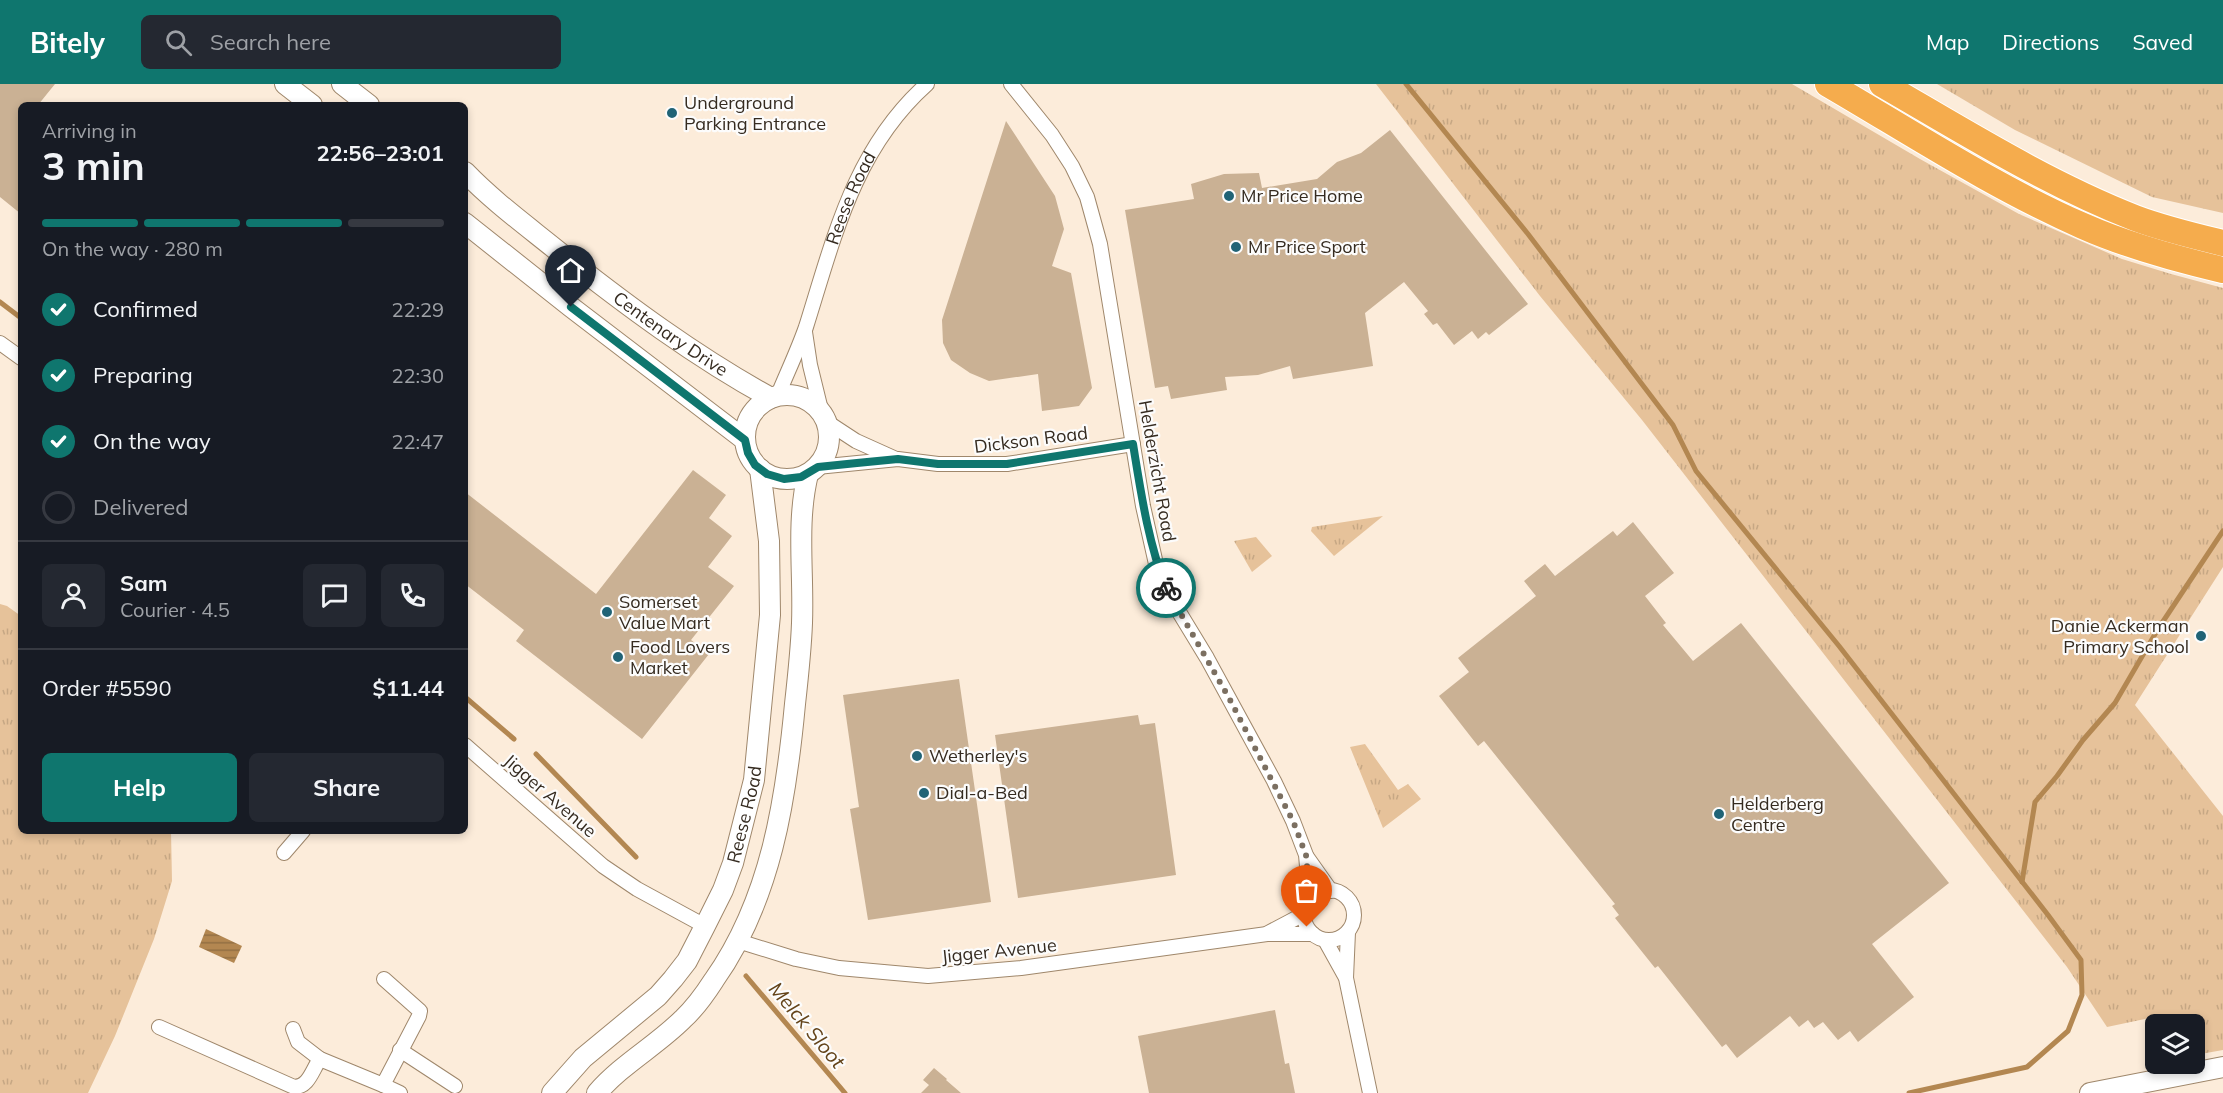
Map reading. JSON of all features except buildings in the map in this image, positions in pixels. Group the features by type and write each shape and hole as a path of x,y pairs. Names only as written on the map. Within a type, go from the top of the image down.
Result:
{"highway":[{"path":"1828,84 2026,199 2095,230 2177,259 2223,270"},
{"path":"1882,84 2034,172 2089,199 2137,219 2223,243"}],"street":[{"path":"285,84 308,102"},
{"path":"342,84 365,102"},
{"name":"Reese Road","path":"775,397 805,329 819,278 865,161 897,114 927,84"},
{"name":"Helderzicht Road","path":"1011,84 1057,143 1084,189 1092,210 1113,314 1148,534 1156,564 1167,589 1274,781 1306,855 1331,891"},
{"name":"Centenary Drive","path":"468,175 492,199 593,279 714,364 775,397"},
{"name":"Centenary Drive","path":"468,225 745,440"},
{"name":"Reese Road","path":"805,329 810,365 824,416"},
{"path":"0,344 18,356"},
{"path":"775,397 802,397 824,416 829,446 813,470 792,479 775,477 760,469 748,453 745,440 749,418 758,406 775,397"},
{"name":"Dickson Road","path":"824,416 856,441 898,459"},
{"name":"Dickson Road","path":"813,470 898,459 938,464 1007,464 1133,444"},
{"name":"Reese Road","path":"552,1093 583,1058 658,996 687,961 723,890 740,840 752,791 759,743 770,615 769,541 760,469"},
{"name":"Reese Road","path":"597,1093 609,1079 683,1019 717,977 738,941 756,901 775,843 789,773 802,624 801,516 813,470"},
{"name":"Jigger Avenue","path":"468,748 603,866 637,889 705,926"},
{"path":"284,853 300,834"},
{"name":"Helderzicht Road","path":"1306,855 1310,900"},
{"path":"1346,978 1319,937 1307,927 1304,914 1310,900 1319,893 1331,891 1345,897 1352,906 1354,918 1348,932 1346,978 1370,1093"},
{"name":"Jigger Avenue","path":"1266,934 1304,914"},
{"path":"1319,937 1337,939 1348,932"},
{"name":"Jigger Avenue","path":"738,941 796,959 839,968 928,976 1021,968 1266,934 1319,937"},
{"path":"383,1085 420,1011 384,979"},
{"path":"159,1027 294,1087 301,1087 307,1083 320,1059"},
{"path":"293,1029 298,1042 320,1059 400,1093"},
{"path":"400,1050 455,1086"},
{"path":"2090,1093 2223,1067"}],"green space":[{"path":"1376,84 1792,84 2019,214 2122,259 2223,288 2223,567 2135,705 2223,816 2223,1050 2205,1053 2205,1014 2145,1014 2145,1019 2107,1027 2067,967 1642,420 1540,296"},
{"path":"1937,84 2223,84 2223,213 2152,197 2015,130"},
{"path":"1383,516 1334,556 1311,531 1312,527"},
{"path":"1256,537 1272,556 1252,572 1234,541"},
{"path":"0,604 18,614 18,834 171,834 172,881 154,939 115,1036 88,1093 0,1093"},
{"path":"1365,744 1398,790 1408,784 1421,799 1383,828 1350,747"}],"shaded area":[{"path":"206,929 242,946 234,963 199,947"}],"waterway":[{"path":"1406,84 1528,234 1673,425 1696,471 1839,646 2081,960 2082,995 2068,1031 2027,1067 1909,1093"},
{"name":"Melck Sloot","path":"0,302 18,316"},
{"path":"2022,882 2035,802 2115,703 2158,629 2223,531"},
{"name":"Melck Sloot","path":"468,700 514,739"},
{"name":"Melck Sloot","path":"536,754 636,857"},
{"name":"Melck Sloot","path":"746,976 845,1093"}],"way so far":[{"path":"1166,588 1229,698 1293,821 1306,855 1310,900 1304,914 1307,927"}],"place":[{"name":"Underground Parking Entrance","path":"672,113"},
{"name":"Mr Price Home","path":"1229,196"},
{"name":"Mr Price Sport","path":"1236,247"},
{"name":"Somerset Value Mart","path":"607,612"},
{"name":"Danie Ackerman Primary School","path":"2201,636"},
{"name":"Food Lovers Market","path":"618,657"},
{"name":"Wetherley's","path":"917,756"},
{"name":"Dial-a-Bed","path":"924,793"},
{"name":"Helderberg Centre","path":"1719,814"}],"route":[{"path":"571,307 745,440 748,453 755,465 775,477 792,479 808,474 818,467 898,459 938,464 1007,464 1133,444 1148,534 1156,564 1166,588"}]}
